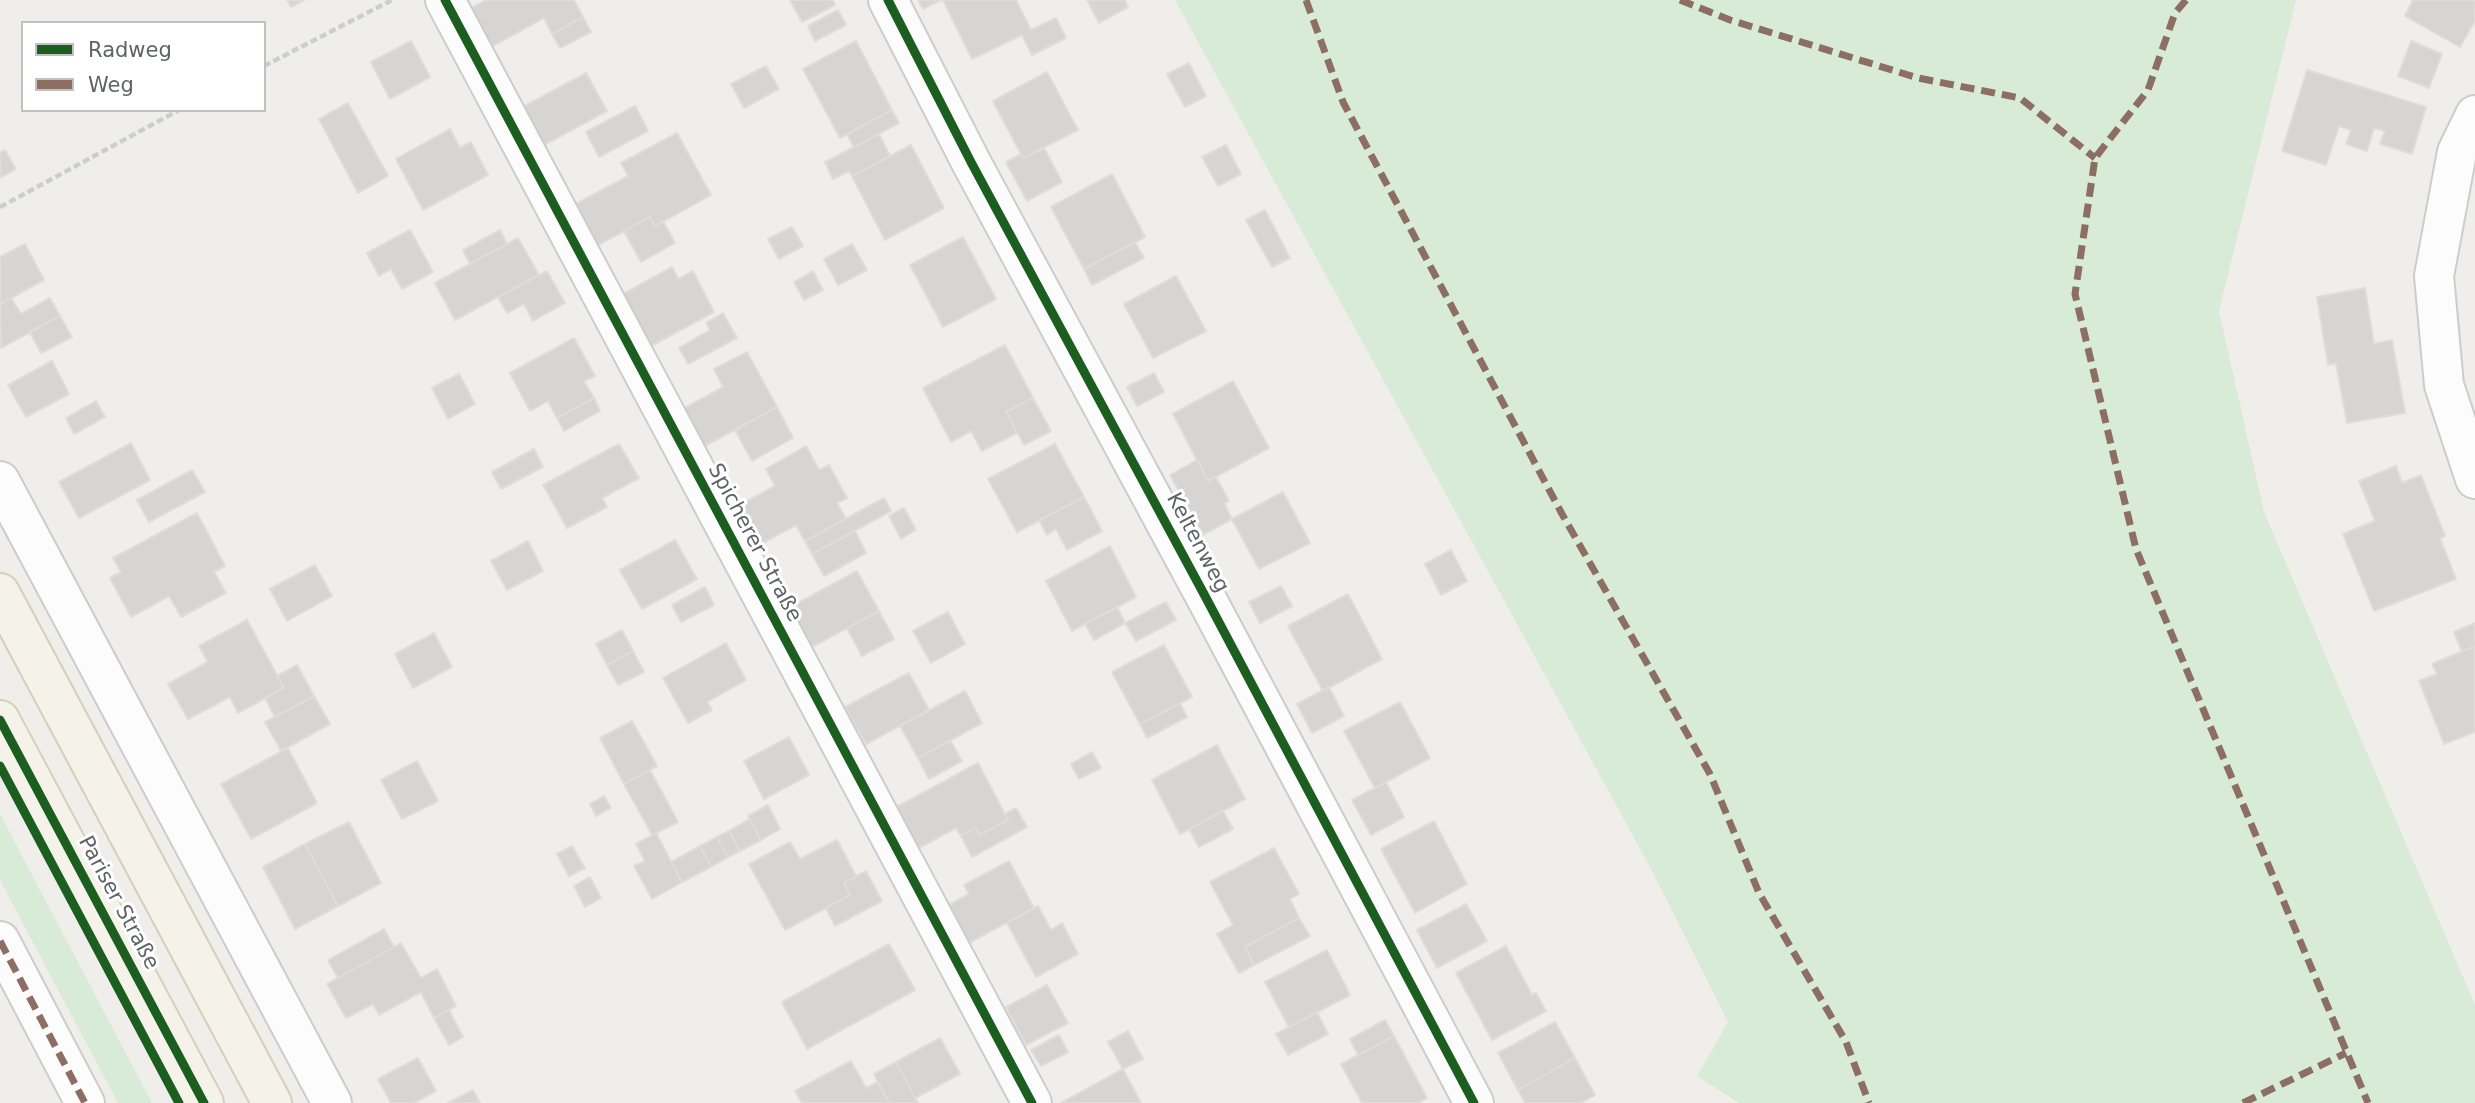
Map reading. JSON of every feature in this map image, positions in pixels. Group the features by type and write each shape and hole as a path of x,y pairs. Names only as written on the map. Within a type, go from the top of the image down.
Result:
{"main road":[{"name":"Pariser Straße","path":"0,593 272,1103"},
{"name":"Pariser Straße","path":"0,720 204,1103"}],"street":[{"name":"Spicherer Straße","path":"445,0 1032,1103"},
{"name":"Keltenweg","path":"888,0 972,164 1212,608 1474,1103"},
{"path":"2475,115 2457,152 2434,275 2444,385 2475,479"},
{"path":"0,481 332,1103"},
{"path":"0,942 85,1103"}],"path":[{"path":"266,65 392,0"},
{"path":"0,207 175,112"}],"green space":[{"path":"1175,0 2296,0 2219,311 2264,512 2475,1005 2475,1103 1739,1103 1697,1076 1728,1022 1649,865"},
{"path":"0,814 152,1103 118,1103 0,880"}],"building":[{"path":"287,0 304,0 291,7"},
{"path":"486,0 574,0 583,17 552,34 544,18 491,47 470,9"},
{"path":"790,0 833,0 835,5 802,22"},
{"path":"918,0 941,0 923,9"},
{"path":"943,0 1016,0 1031,30 1056,18 1066,38 1032,55 1022,35 972,59"},
{"path":"1087,0 1125,0 1128,7 1099,23"},
{"path":"2413,0 2475,0 2475,21 2460,47 2405,16"},
{"path":"838,10 846,25 815,41 808,26"},
{"path":"583,17 591,32 560,48 552,34"},
{"path":"411,41 430,77 390,99 371,62"},
{"path":"856,41 892,110 840,138 803,69"},
{"path":"2411,41 2442,54 2429,88 2398,76"},
{"path":"1189,63 1206,96 1185,107 1167,74"},
{"path":"766,66 779,89 744,108 731,84"},
{"path":"2307,70 2426,107 2412,154 2380,144 2385,131 2374,128 2367,151 2346,144 2351,130 2339,126 2326,165 2282,151"},
{"path":"1047,72 1078,130 1023,158 993,101"},
{"path":"586,73 607,111 544,145 523,107"},
{"path":"348,103 388,176 358,193 319,119"},
{"path":"635,106 648,131 599,157 586,132"},
{"path":"892,110 899,123 854,147 847,134"},
{"path":"450,129 460,148 471,142 488,175 423,210 396,159"},
{"path":"677,133 711,195 655,226 650,217 598,245 576,204 628,176 621,163"},
{"path":"879,134 890,156 852,176 849,171 833,179 825,162"},
{"path":"911,145 944,208 885,240 852,176"},
{"path":"1226,145 1241,174 1218,186 1202,157"},
{"path":"1044,148 1062,182 1027,201 1006,162 1021,154 1023,158"},
{"path":"5,150 16,169 0,178 0,152"},
{"path":"1112,174 1145,237 1084,269 1051,207"},
{"path":"1265,210 1290,258 1272,267 1246,220"},
{"path":"650,217 655,226 663,221 675,243 641,262 624,231"},
{"path":"792,227 803,246 779,259 768,239"},
{"path":"410,230 433,272 402,289 391,269 379,276 367,253"},
{"path":"500,230 507,244 470,264 463,250"},
{"path":"963,237 996,299 943,327 910,265"},
{"path":"518,238 539,275 455,320 435,283"},
{"path":"1135,242 1144,258 1092,285 1084,269"},
{"path":"25,244 44,280 0,304 0,257"},
{"path":"852,244 867,270 838,285 824,259"},
{"path":"672,267 678,279 693,271 714,312 651,346 623,294"},
{"path":"547,271 565,303 533,321 524,304 507,313 498,297"},
{"path":"813,271 823,290 804,300 794,282"},
{"path":"1176,276 1206,331 1153,358 1124,304"},
{"path":"2365,288 2374,344 2392,340 2405,413 2347,423 2336,363 2328,365 2317,297"},
{"path":"11,298 21,314 50,298 60,316 1,348 0,304"},
{"path":"723,313 737,338 688,364 679,348 710,330 706,323"},
{"path":"60,316 72,337 41,353 30,332"},
{"path":"574,338 595,376 584,381 594,398 557,418 548,401 530,411 510,373"},
{"path":"1005,345 1033,398 1006,412 1017,433 982,451 971,431 951,442 923,388"},
{"path":"747,352 777,407 703,447 683,409 723,387 714,369"},
{"path":"52,361 69,394 26,417 8,385"},
{"path":"1154,373 1164,392 1137,406 1127,387"},
{"path":"459,374 475,404 448,419 432,388"},
{"path":"1233,381 1269,448 1208,481 1173,414"},
{"path":"594,398 600,411 564,431 557,418"},
{"path":"1033,398 1051,431 1024,445 1006,412"},
{"path":"96,401 105,417 74,434 66,418"},
{"path":"777,407 793,438 752,461 735,430"},
{"path":"131,443 150,480 79,518 59,482"},
{"path":"619,444 639,478 602,498 607,507 567,528 543,485"},
{"path":"1055,444 1084,497 1017,532 988,479"},
{"path":"806,446 819,470 829,465 847,498 837,503 846,519 805,541 796,525 759,545 738,506 775,486 766,469"},
{"path":"534,449 543,467 501,489 492,472"},
{"path":"1197,460 1208,481 1216,477 1229,501 1224,503 1232,519 1203,535 1170,475"},
{"path":"2396,466 2402,483 2421,475 2445,536 2440,538 2456,579 2374,611 2343,534 2375,521 2359,481"},
{"path":"192,470 205,492 149,522 137,500"},
{"path":"1283,492 1310,543 1259,569 1232,519"},
{"path":"1084,497 1102,531 1067,550 1056,529 1047,535 1039,520"},
{"path":"884,498 891,511 812,554 805,541"},
{"path":"904,508 916,530 901,539 889,516"},
{"path":"197,513 225,566 214,572 226,593 181,617 169,596 131,617 110,578 121,572 113,558"},
{"path":"855,531 866,553 824,576 812,554"},
{"path":"675,540 697,579 642,609 620,570"},
{"path":"528,541 543,571 507,590 491,561"},
{"path":"1110,546 1136,597 1072,631 1046,581"},
{"path":"1451,550 1467,581 1441,595 1425,564"},
{"path":"315,565 332,596 287,621 270,589"},
{"path":"857,571 879,611 810,648 789,608"},
{"path":"1281,586 1292,606 1260,623 1249,602"},
{"path":"705,587 714,605 681,622 672,605"},
{"path":"1348,594 1382,659 1323,691 1288,626"},
{"path":"1166,602 1176,620 1136,641 1125,623"},
{"path":"1117,607 1125,623 1094,640 1085,624"},
{"path":"879,611 894,639 862,656 847,628"},
{"path":"948,612 965,644 931,663 913,631"},
{"path":"247,620 284,688 238,713 230,697 188,719 168,684 208,662 199,646"},
{"path":"2475,623 2475,646 2462,652 2454,632"},
{"path":"622,630 633,651 607,665 596,644"},
{"path":"434,633 452,667 413,688 395,654"},
{"path":"726,643 746,680 707,702 712,710 688,723 663,678"},
{"path":"1164,645 1192,697 1140,724 1112,672"},
{"path":"2475,646 2475,732 2444,744 2419,681 2437,674 2432,664"},
{"path":"633,651 644,672 618,685 607,665"},
{"path":"297,665 314,696 275,717 265,698 284,688 277,676"},
{"path":"909,673 929,710 866,744 845,707"},
{"path":"1329,687 1344,716 1312,733 1297,704"},
{"path":"965,691 982,723 918,758 900,726"},
{"path":"314,696 330,724 281,751 265,722"},
{"path":"1400,702 1430,758 1375,788 1344,731"},
{"path":"1180,703 1187,717 1147,738 1140,724"},
{"path":"632,721 657,766 624,784 600,738"},
{"path":"789,737 809,775 764,799 744,761"},
{"path":"950,740 962,761 929,779 918,758"},
{"path":"1217,745 1245,799 1180,834 1152,780"},
{"path":"288,748 317,803 251,839 221,784"},
{"path":"1092,752 1101,768 1079,779 1071,764"},
{"path":"417,761 438,801 402,819 381,780"},
{"path":"978,763 1008,820 980,835 976,827 961,836 956,828 917,849 895,808"},
{"path":"650,770 678,822 652,835 624,784"},
{"path":"1386,782 1404,817 1371,835 1352,800"},
{"path":"604,796 611,808 596,816 590,804"},
{"path":"768,805 780,829 761,840 748,816"},
{"path":"1016,808 1027,827 972,857 961,836 976,827 980,835 1008,820 1005,814"},
{"path":"1223,811 1233,829 1199,847 1189,829"},
{"path":"750,819 761,840 740,851 729,831"},
{"path":"1434,821 1467,884 1415,913 1381,849"},
{"path":"349,822 381,883 338,906 305,844"},
{"path":"729,831 740,851 728,857 717,837"},
{"path":"656,833 682,882 652,899 634,866 645,861 636,844"},
{"path":"717,837 728,857 711,867 700,846"},
{"path":"837,840 856,876 844,883 850,895 785,930 749,864 790,842 800,859"},
{"path":"305,844 338,906 295,929 263,867"},
{"path":"572,846 585,868 569,876 557,854"},
{"path":"700,846 711,867 682,882 671,862"},
{"path":"1274,848 1299,894 1290,899 1299,918 1245,947 1254,965 1239,973 1217,934 1233,925 1210,882"},
{"path":"1009,861 1034,908 969,943 949,905 969,894 964,885"},
{"path":"866,871 882,901 835,926 826,908 850,895 844,883"},
{"path":"590,877 601,898 585,907 574,886"},
{"path":"1466,904 1487,941 1437,968 1417,930"},
{"path":"1038,906 1051,930 1062,923 1078,954 1036,977 1007,923"},
{"path":"1299,918 1310,936 1254,965 1245,947"},
{"path":"384,929 394,947 338,978 328,960"},
{"path":"401,943 421,978 437,969 456,1006 434,1018 421,992 379,1015 373,1004 346,1018 327,984"},
{"path":"889,944 915,990 807,1049 782,1002"},
{"path":"1506,946 1532,995 1536,993 1546,1011 1492,1040 1456,973"},
{"path":"1327,950 1350,995 1289,1027 1265,982"},
{"path":"1047,985 1068,1023 1026,1045 1006,1007"},
{"path":"449,1010 463,1037 449,1045 434,1018"},
{"path":"1317,1012 1328,1034 1288,1055 1276,1034"},
{"path":"1385,1020 1394,1036 1358,1055 1350,1039"},
{"path":"1555,1022 1575,1058 1518,1090 1498,1053"},
{"path":"1128,1031 1143,1059 1123,1069 1108,1042"},
{"path":"1059,1035 1068,1052 1041,1066 1031,1050"},
{"path":"1394,1036 1427,1098 1418,1103 1362,1103 1341,1064"},
{"path":"940,1038 960,1074 915,1098 896,1062"},
{"path":"418,1058 436,1091 414,1103 391,1103 378,1079"},
{"path":"1575,1058 1595,1095 1581,1103 1525,1103 1518,1090"},
{"path":"851,1061 866,1088 878,1082 889,1103 802,1103 795,1091"},
{"path":"896,1062 918,1103 889,1103 874,1074"},
{"path":"1123,1069 1141,1103 1061,1103"},
{"path":"473,1090 480,1103 448,1103"}],"marked path":[{"path":"1306,0 1343,102 1562,514 1710,774 1759,893 1846,1042 1869,1103"},
{"path":"1680,0 1730,20 1918,78 2020,98 2095,158"},
{"path":"2186,0 2175,13 2148,90 2095,158 2075,294 2136,549 2368,1103"},
{"path":"0,941 85,1103"},
{"path":"2243,1103 2346,1053"}],"cycle path":[{"path":"445,0 1032,1103"},
{"path":"888,0 972,164 1474,1103"},
{"path":"0,720 204,1103"},
{"path":"0,766 179,1103"}]}
